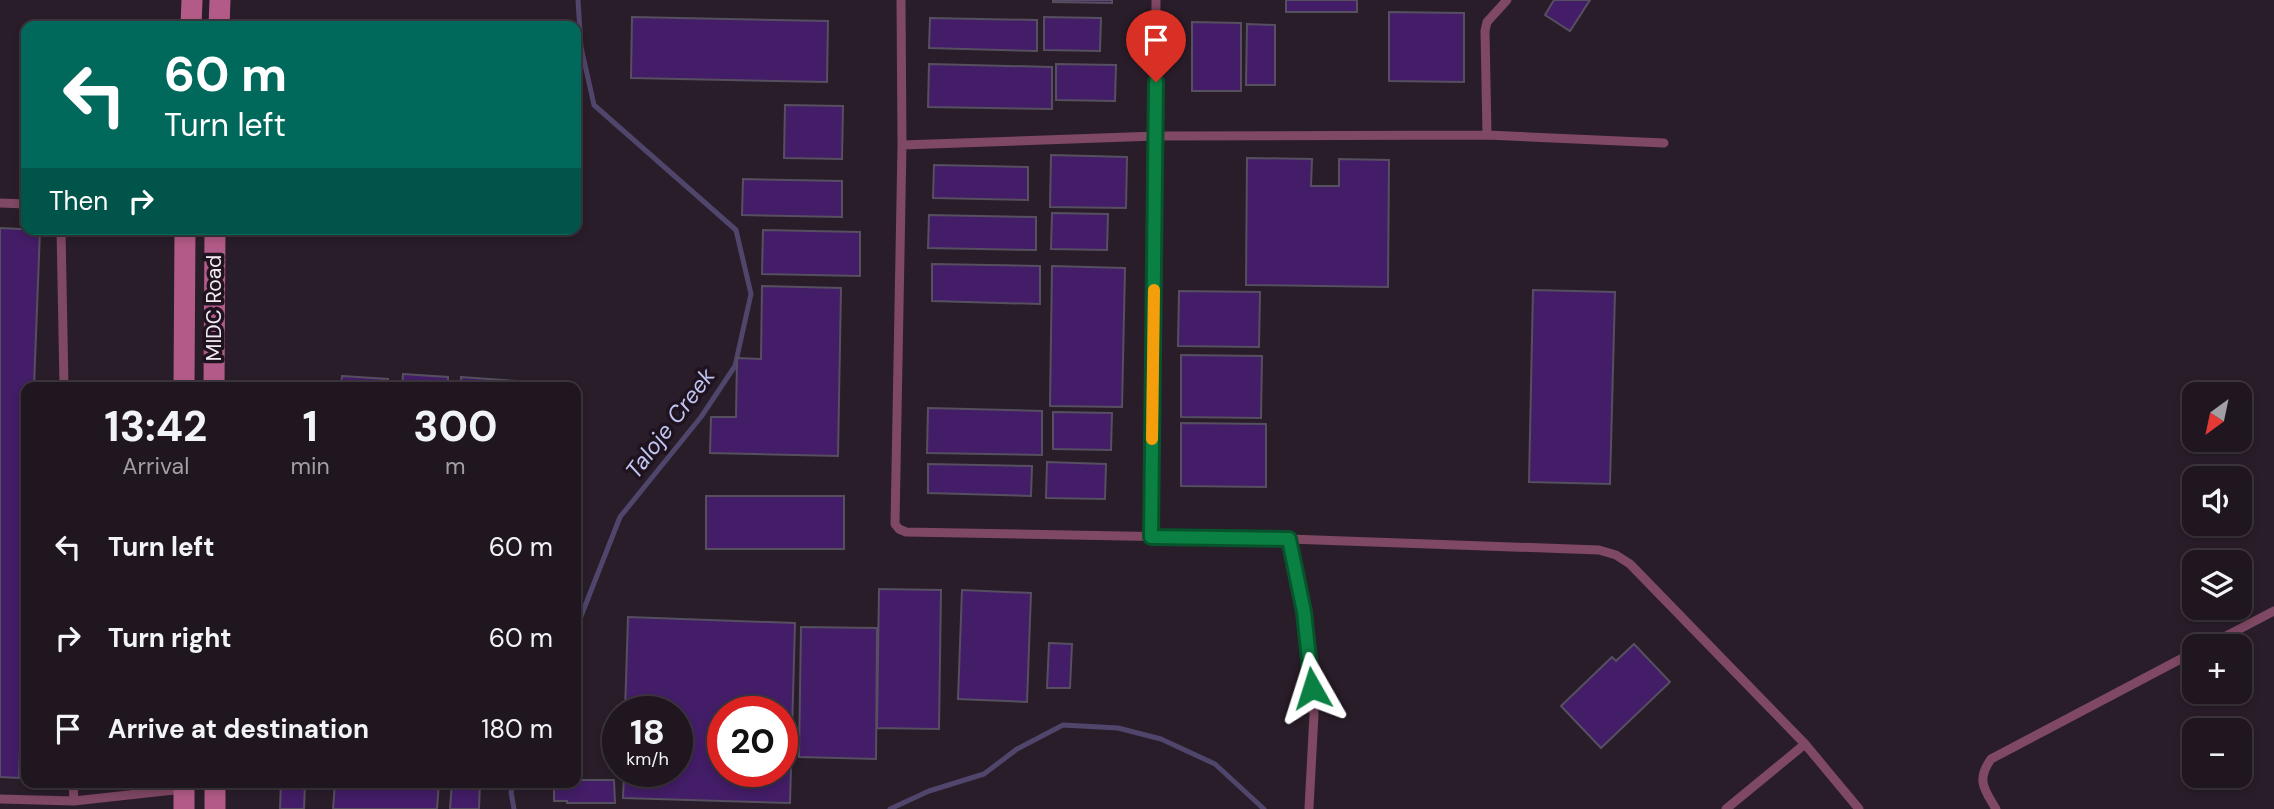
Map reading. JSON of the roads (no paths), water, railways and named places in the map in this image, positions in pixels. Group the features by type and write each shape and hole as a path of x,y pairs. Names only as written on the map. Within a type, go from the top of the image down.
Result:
{"main road":[{"path":"191,21 192,0"},
{"path":"219,21 220,0"},
{"name":"MIDC Road","path":"184,382 185,235"},
{"name":"MIDC Road","path":"214,382 215,235"},
{"path":"215,788 215,809"}],"lane":[{"path":"901,0 902,145 895,524 899,529 906,532 1289,539 1599,550 1616,555 1630,565 1805,744 1859,809"},
{"path":"1151,537 1156,0"},
{"path":"1487,135 1485,31 1487,22 1507,0"},
{"path":"902,145 1156,136 1487,135 1664,143"},
{"path":"0,203 21,204"},
{"path":"61,235 64,382"},
{"path":"1289,539 1304,612 1314,714 1309,808"},
{"path":"2230,634 2274,611"},
{"path":"1996,809 1982,779 1983,770 1991,759 2182,658"},
{"path":"1726,809 1805,744"},
{"path":"74,788 74,801"},
{"path":"0,799 74,801 184,793"}],"waterway":[{"name":"Taloje Creek","path":"578,0 579,21"},
{"name":"Taloje Creek","path":"581,47 594,105 736,230 751,294 735,366 701,417 620,517 581,616"},
{"name":"Taloje Creek","path":"890,809 929,791 984,774 1017,749 1063,725 1118,728 1161,739 1215,764 1264,809"},
{"name":"Taloje Creek","path":"512,788 514,809"}]}
